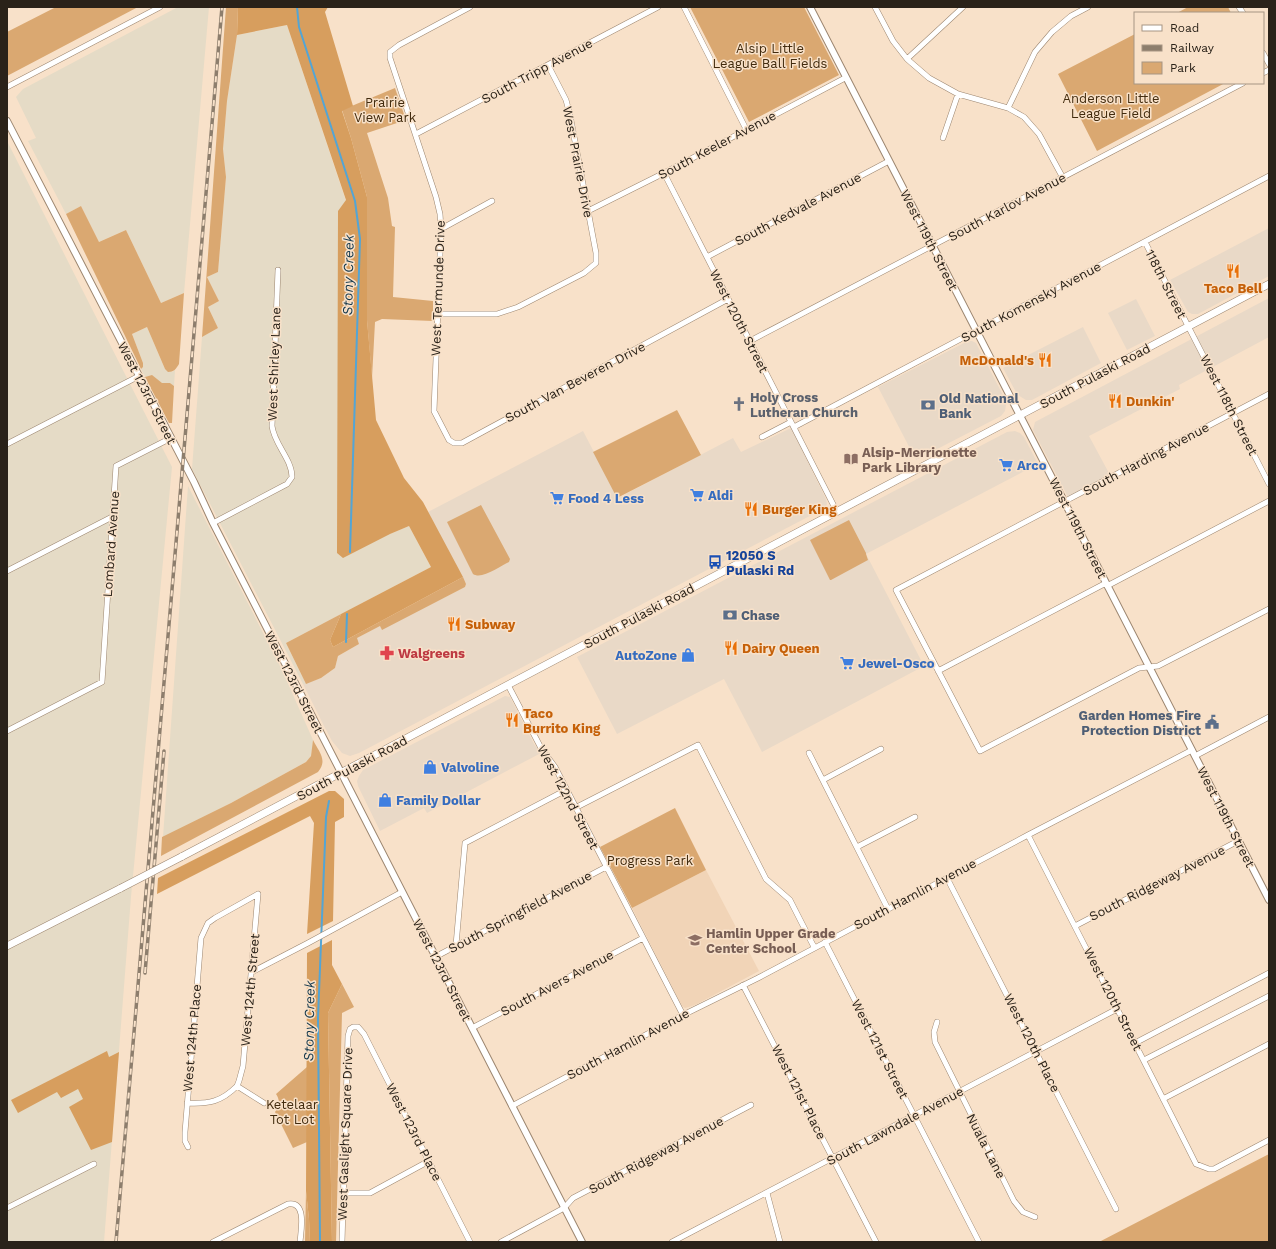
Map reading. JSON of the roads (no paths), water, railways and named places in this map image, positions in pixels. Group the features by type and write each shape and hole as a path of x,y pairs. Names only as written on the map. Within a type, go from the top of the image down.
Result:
{"main road":[{"name":"South Pulaski Road","path":"7,946 181,857 1269,284"}],"street":[{"path":"7,87 160,7"},
{"name":"West Termunde Drive","path":"434,411 441,228 440,214 416,134 390,58 390,52 399,45 470,7"},
{"name":"South Tripp Avenue","path":"416,134 658,7"},
{"path":"684,7 746,129"},
{"name":"West 119th Street","path":"810,7 845,78 1269,900"},
{"path":"875,7 893,42 907,59 929,78 958,94 1008,108 1024,117 1040,134 1063,178"},
{"path":"907,59 962,7"},
{"path":"1008,108 1035,52 1052,32 1071,16 1088,7"},
{"path":"1264,55 1269,64"},
{"name":"West Prairie Drive","path":"437,314 497,314 518,307 577,277 596,263 596,253 570,115 566,100 548,65"},
{"name":"South Keeler Avenue","path":"588,211 845,78"},
{"name":"South Karlov Avenue","path":"750,341 1241,84"},
{"path":"943,138 958,94"},
{"name":"West 123rd Street","path":"7,121 171,438 213,523 582,1242"},
{"name":"South Kedvale Avenue","path":"706,257 889,161"},
{"name":"West 120th Street","path":"664,173 837,512"},
{"name":"South Komensky Avenue","path":"762,438 976,331 1269,176"},
{"path":"441,228 492,201"},
{"name":"118th Street","path":"1145,242 1188,327"},
{"name":"West Shirley Lane","path":"213,523 287,484 292,477 290,467 274,435 272,426 278,270"},
{"name":"South Van Beveren Drive","path":"434,411 449,440 454,444 462,443 728,299"},
{"name":"West 118th Street","path":"1188,327 1269,484"},
{"path":"7,444 138,376"},
{"name":"South Harding Avenue","path":"938,671 896,590 1269,394"},
{"name":"Lombard Avenue","path":"7,731 102,682 116,466 171,438"},
{"path":"1269,501 938,671 980,751 1139,668 1158,666 1269,609"},
{"path":"7,571 112,517"},
{"name":"West 122nd Street","path":"508,685 541,748 555,767 683,1015"},
{"name":"South Hamlin Avenue","path":"512,1106 1028,835 1269,717"},
{"path":"575,808 698,745 766,879 790,900 814,947"},
{"path":"823,780 881,749"},
{"path":"809,753 888,909"},
{"path":"456,945 465,843 566,790"},
{"path":"857,847 915,817"},
{"name":"West 120th Street","path":"1028,835 1196,1164 1209,1169 1214,1169 1269,1140"},
{"name":"South Ridgeway Avenue","path":"1075,926 1238,841"},
{"name":"South Springfield Avenue","path":"435,957 606,867"},
{"name":"West 120th Place","path":"947,878 1116,1209"},
{"path":"252,972 402,892"},
{"name":"West 124th Street","path":"204,929 208,923 215,918 258,894 244,1066 237,1086"},
{"name":"West 124th Place","path":"188,1147 185,1141 187,1103 200,946 204,929"},
{"name":"South Avers Avenue","path":"472,1028 643,938"},
{"name":"West 121st Street","path":"825,942 979,1242"},
{"path":"1135,1043 1269,973"},
{"name":"West 121st Place","path":"743,985 876,1242"},
{"path":"1144,1060 1269,996"},
{"name":"South Lawndale Avenue","path":"672,1242 767,1194 832,1158 1117,1009"},
{"name":"Nuala Lane","path":"937,1022 934,1032 935,1042 959,1092 1014,1201 1023,1212 1035,1217"},
{"name":"West 123rd Place","path":"353,1027 358,1027 364,1034 470,1242"},
{"name":"West Gaslight Square Drive","path":"342,1242 348,1036 350,1029 353,1027"},
{"path":"1163,1099 1269,1044"},
{"path":"187,1103 201,1104 215,1101 228,1094 237,1086 264,1103"},
{"name":"South Ridgeway Avenue","path":"501,1242 564,1208 573,1198 751,1105"},
{"path":"343,1193 370,1193 429,1161"},
{"path":"7,1208 94,1164"},
{"path":"767,1194 780,1242"},
{"path":"213,1242 292,1203 297,1205 302,1213 300,1242"}],"waterway":[{"name":"Stony Creek","path":"297,7 299,27 355,201 360,239 350,552"},
{"name":"Stony Creek","path":"346,642 347,614"},
{"name":"Stony Creek","path":"320,1242 318,1018 326,817 329,801"}],"railway":[{"path":"116,1242 222,7"},
{"path":"145,973 164,751"}],"place":[{"name":"Taco Bell","path":"1233,271"},
{"name":"McDonald's","path":"1045,360"},
{"name":"Dunkin'","path":"1115,401"},
{"name":"Holy Cross Lutheran Church","path":"739,404"},
{"name":"Old National Bank","path":"928,405"},
{"name":"Alsip-Merrionette Park Library","path":"851,459"},
{"name":"Arco","path":"1006,465"},
{"name":"Aldi","path":"697,495"},
{"name":"Food 4 Less","path":"557,498"},
{"name":"Burger King","path":"751,509"},
{"name":"12050 S Pulaski Rd","path":"715,562"},
{"name":"Chase","path":"730,615"},
{"name":"Subway","path":"454,624"},
{"name":"Dairy Queen","path":"731,648"},
{"name":"Walgreens","path":"387,653"},
{"name":"AutoZone","path":"688,655"},
{"name":"Jewel-Osco","path":"847,663"},
{"name":"Taco Burrito King","path":"512,720"},
{"name":"Garden Homes Fire Protection District","path":"1212,722"},
{"name":"Valvoline","path":"430,767"},
{"name":"Family Dollar","path":"385,800"},
{"name":"Hamlin Upper Grade Center School","path":"695,940"}],"park label":[{"name":"Alsip Little League Ball Fields","path":"770,56"},
{"name":"Anderson Little League Field","path":"1111,106"},
{"name":"Prairie View Park","path":"385,110"},
{"name":"Progress Park","path":"650,860"},
{"name":"Ketelaar Tot Lot","path":"292,1112"}]}
